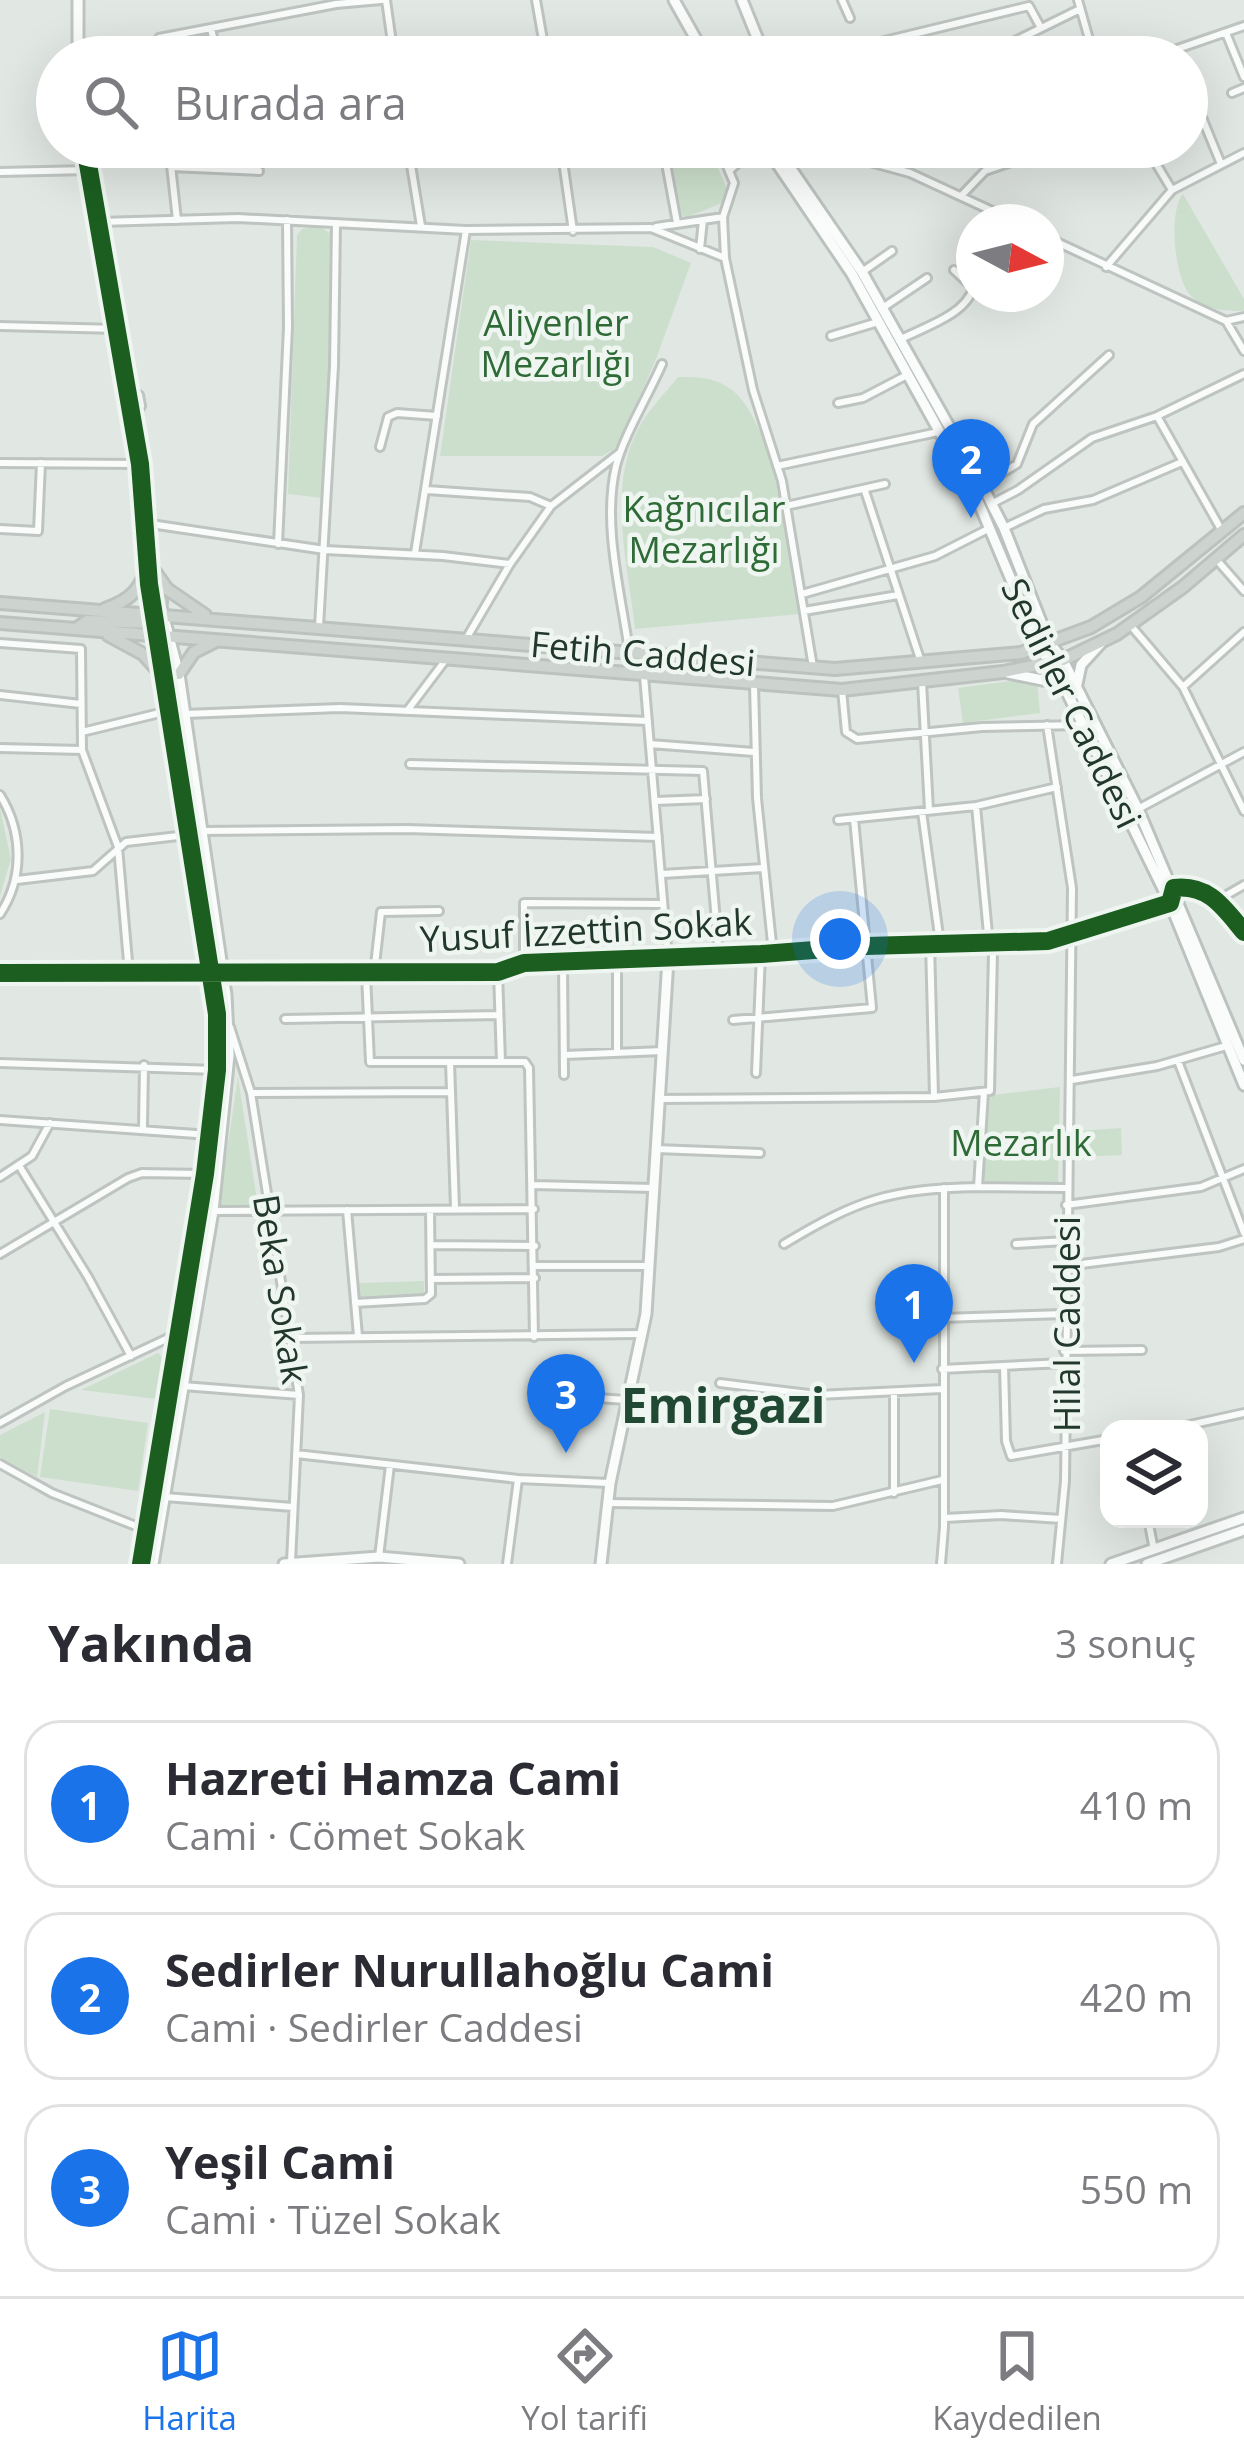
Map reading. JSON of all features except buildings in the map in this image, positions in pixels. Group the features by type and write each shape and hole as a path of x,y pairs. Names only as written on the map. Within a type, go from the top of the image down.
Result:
{"main road":[{"name":"Fetih Caddesi","path":"0,603 812,667 921,662 1021,652 1090,627 1141,597 1244,513"},
{"name":"Fetih Caddesi","path":"160,617 172,637 842,690 1003,672 1057,661 1130,623 1244,535"},
{"path":"96,611 127,600 139,590 148,562"},
{"path":"148,562 167,589 207,617"},
{"name":"Fetih Caddesi","path":"0,623 100,631 160,617"},
{"path":"76,629 87,620 160,617 246,622"},
{"path":"100,631 142,654 166,681"},
{"path":"179,674 194,652 219,640"}],"street":[{"path":"78,0 78,36"},
{"path":"171,36 336,4 384,0 390,36"},
{"path":"536,0 542,36"},
{"path":"674,0 694,36"},
{"path":"742,0 757,36"},
{"path":"842,0 850,18"},
{"path":"1025,36 1079,4 1088,36"},
{"path":"907,36 1029,7 1041,28"},
{"path":"1208,41 1244,26"},
{"path":"211,29 213,36"},
{"path":"1226,33 1244,77"},
{"path":"1232,93 1244,88"},
{"path":"1208,132 1221,164"},
{"path":"1106,267 1172,190 1244,153"},
{"path":"171,168 177,220"},
{"path":"193,168 259,171"},
{"path":"412,168 422,226"},
{"path":"563,168 573,231"},
{"path":"667,168 677,223"},
{"path":"729,168 734,183 723,217 725,258 753,390 786,506 812,667"},
{"path":"730,171 733,168"},
{"name":"Sedirler Caddesi","path":"782,168 852,274 905,376 982,485 1004,527 1044,644"},
{"name":"Sedirler Caddesi","path":"790,168 862,272 944,429 1044,644 1078,689 1174,888 1244,1060"},
{"path":"891,168 980,204"},
{"path":"962,195 994,168"},
{"path":"1159,168 1172,190"},
{"path":"0,172 89,170 140,464 148,562 160,617 166,681 228,1021 227,1088 213,1211 153,1564"},
{"path":"96,222 287,220 573,231 651,228 723,217"},
{"path":"278,544 287,351 287,220"},
{"path":"700,249 704,220"},
{"path":"319,628 334,366 336,223"},
{"path":"651,228 725,258"},
{"path":"414,554 466,230"},
{"path":"1064,246 1226,321 1244,351"},
{"path":"862,272 892,251"},
{"path":"899,340 962,307 971,297 973,288 954,270"},
{"path":"881,309 927,278"},
{"path":"1226,321 1244,316"},
{"path":"831,336 878,322"},
{"path":"0,326 118,329"},
{"path":"982,485 1017,464 1033,424 1109,355"},
{"path":"629,651 613,533 614,489 621,452 662,364"},
{"path":"991,504 1093,438 1157,416 1244,374"},
{"path":"838,404 863,398 905,376"},
{"path":"380,447 388,417 397,413 437,416"},
{"path":"1157,416 1222,531"},
{"path":"777,466 944,429"},
{"path":"466,639 550,506 621,452"},
{"path":"1004,527 1044,508 1093,500 1182,462"},
{"path":"0,463 140,464"},
{"path":"0,529 38,531 41,463"},
{"path":"786,506 885,484"},
{"path":"427,490 530,496 550,506"},
{"path":"865,491 921,662"},
{"path":"144,523 325,550 510,564"},
{"path":"802,594 935,556 990,528"},
{"path":"1216,559 1244,591"},
{"path":"804,611 898,595"},
{"path":"1130,623 1183,687 1241,795 1244,811"},
{"path":"1183,687 1244,632"},
{"path":"172,637 196,833"},
{"path":"1078,689 1081,665 1102,641"},
{"path":"0,643 81,649 82,750 118,847 129,973"},
{"path":"407,711 447,658"},
{"name":"Sedirler Caddesi","path":"1057,661 1063,684 1170,903 1244,1085"},
{"path":"1003,672 1063,684"},
{"path":"601,1564 610,1483 643,1334 664,1051 668,959 644,673"},
{"path":"754,681 763,868 773,953"},
{"path":"922,682 926,811 940,943"},
{"path":"842,690 846,732 857,739 1083,724"},
{"path":"0,695 81,704"},
{"path":"185,714 340,708 648,721"},
{"path":"82,732 172,710"},
{"name":"Hilal Caddesi","path":"1047,725 1072,888 1065,1445 1057,1564"},
{"path":"650,744 756,752"},
{"path":"0,748 82,750"},
{"path":"1138,809 1244,752"},
{"path":"410,764 704,771 719,956"},
{"path":"838,820 976,806 1057,787"},
{"path":"0,795 13,818 17,880 0,914"},
{"path":"655,801 706,799"},
{"path":"659,1099 934,1097 990,1091 992,942 976,806"},
{"path":"733,1019 872,1008 854,819"},
{"path":"17,880 93,871 127,842 196,833 407,829 658,837"},
{"path":"662,874 763,868"},
{"path":"1218,900 1244,884"},
{"path":"1170,903 1174,888 1200,888 1218,900 1244,932"},
{"path":"524,963 524,903 663,904"},
{"name":"Yusuf İzzettin Sokak","path":"0,973 498,972 524,963 1048,941 1170,903"},
{"path":"439,911 381,912 370,974 370,1062 525,1062 529,1068 534,1336"},
{"path":"930,943 934,1097"},
{"path":"755,1073 761,954"},
{"path":"617,960 617,1053"},
{"path":"563,962 564,1075"},
{"path":"141,1564 205,1174 217,1070 217,972"},
{"path":"498,972 501,1062"},
{"path":"286,1019 499,1015"},
{"name":"Beka Sokak","path":"228,1021 251,1093 299,1395 287,1563"},
{"path":"1072,1079 1178,1060 1228,1045"},
{"path":"565,1055 664,1051"},
{"path":"1065,1266 1219,1247 1244,1236 1178,1060"},
{"path":"450,1062 455,1210"},
{"path":"0,1063 217,1070"},
{"path":"143,1129 144,1065"},
{"path":"251,1093 451,1092"},
{"path":"978,1187 984,1092"},
{"path":"0,1120 210,1135"},
{"path":"0,1177 32,1156 50,1123"},
{"path":"656,1149 760,1153"},
{"path":"20,1167 131,1356"},
{"path":"1066,1205 1201,1187 1244,1168"},
{"path":"0,1254 142,1173 205,1174"},
{"path":"533,1185 653,1188"},
{"path":"784,1244 842,1209 880,1196 944,1188 1066,1188"},
{"path":"941,1564 944,1188"},
{"path":"213,1211 534,1209"},
{"path":"347,1210 358,1336"},
{"path":"355,1303 425,1300 431,1294 430,1210"},
{"path":"1016,1244 1065,1241"},
{"path":"431,1245 535,1246"},
{"path":"536,1266 650,1266"},
{"path":"431,1280 535,1278"},
{"path":"904,1326 942,1318 1065,1314"},
{"path":"0,1423 181,1333"},
{"path":"290,1338 643,1334"},
{"path":"1064,1352 1142,1350"},
{"path":"942,1369 1064,1363"},
{"path":"1004,1366 1009,1454 1024,1456 1100,1440"},
{"path":"720,1383 817,1395 942,1389"},
{"path":"181,1386 299,1395"},
{"path":"893,1493 894,1392"},
{"path":"535,1394 631,1400"},
{"path":"1208,1421 1244,1413"},
{"path":"296,1454 610,1483"},
{"path":"0,1464 52,1492 146,1530"},
{"path":"379,1557 389,1465"},
{"path":"507,1564 518,1478"},
{"path":"608,1504 833,1505 942,1480"},
{"path":"163,1497 293,1507"},
{"path":"944,1518 1061,1519"},
{"path":"1112,1564 1244,1518"},
{"path":"1150,1528 1154,1550"},
{"path":"1147,1564 1176,1559 1244,1530"},
{"path":"287,1563 379,1557 458,1564"}],"green space":[{"path":"672,168 718,168 727,201 682,215"},
{"path":"1183,194 1244,299 1244,311 1209,307 1196,301 1185,287 1174,229"},
{"path":"318,226 330,233 328,424 322,498 288,494 297,235"},
{"name":"Aliyenler Mezarlığı","path":"471,240 653,247 691,263 618,447 602,456 440,456"},
{"name":"Kağnıcılar Mezarlığı","path":"678,377 706,379 732,390 760,432 779,494 800,614 635,629 622,524 624,471 642,422"},
{"path":"1037,681 1040,713 963,723 958,688"},
{"path":"0,808 11,859 0,896"},
{"path":"238,1077 257,1200 254,1206 223,1207 219,1203"},
{"name":"Mezarlık","path":"1060,1087 1058,1182 982,1182 986,1102 992,1095"},
{"path":"1121,1128 1122,1155 1078,1157 1077,1131"},
{"path":"424,1281 424,1295 360,1299 359,1283"},
{"path":"158,1353 166,1361 157,1399 81,1390"},
{"path":"50,1409 148,1423 138,1491 40,1477"},
{"path":"45,1412 37,1477 0,1457 0,1435"}],"cycle path":[{"path":"89,168 140,464 149,584 217,1014 217,1070 205,1174 141,1564"},
{"path":"0,973 498,972 524,963 1048,941 1170,903 1174,888 1206,894 1244,932"}],"place":[{"name":"Sedirler Nurullahoğlu Cami","path":"971,518"},
{"name":"Hazreti Hamza Cami","path":"914,1363"},
{"name":"Yeşil Cami","path":"566,1453"}],"district":[{"name":"Emirgazi","path":"723,1404"}]}
